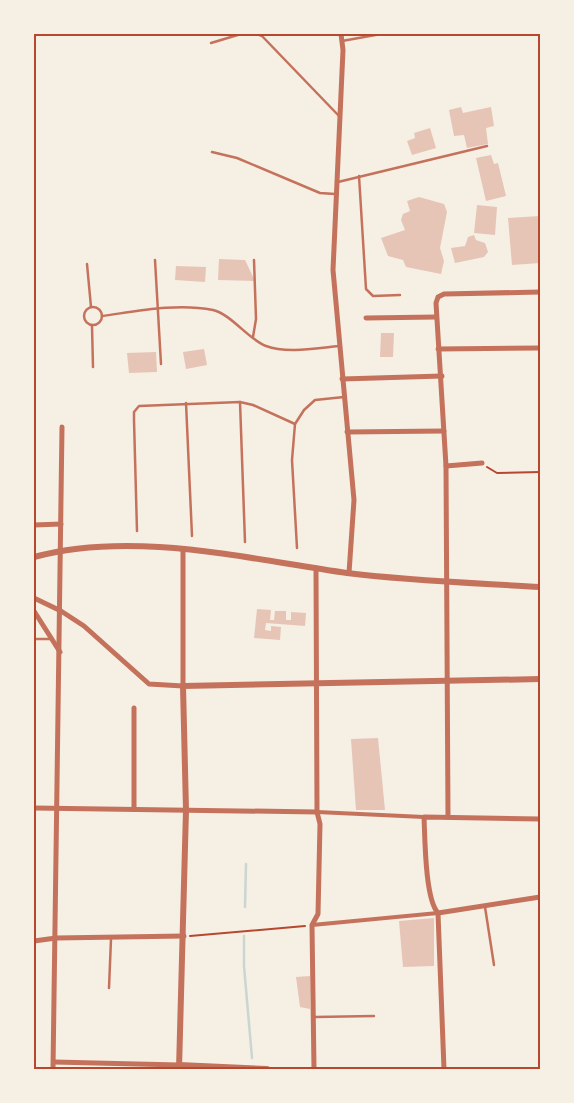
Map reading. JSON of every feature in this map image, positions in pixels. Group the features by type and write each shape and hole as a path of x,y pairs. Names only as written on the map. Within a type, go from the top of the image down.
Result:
{"street":[{"path":"341,34 337,182 332,270 348,432 354,520 349,573"},
{"path":"448,818 446,466 442,376 438,349 436,303 438,297 444,294 540,292"},
{"path":"366,318 436,317"},
{"path":"438,349 540,348"},
{"path":"342,379 442,376"},
{"path":"53,1069 61,611 62,427"},
{"path":"348,432 444,431"},
{"path":"446,466 482,463"},
{"path":"34,525 61,524"},
{"path":"34,557 61,549 105,546 183,550 349,573 447,582 540,587"},
{"path":"179,1067 186,810 183,686 183,550"},
{"path":"314,1069 312,925 318,914 320,824 318,812 316,568"},
{"path":"34,598 61,611 84,626 150,684 183,686 540,679"},
{"path":"34,611 60,652"},
{"path":"134,708 134,809"},
{"path":"34,808 318,812 448,818 540,819"},
{"path":"424,817 431,902 438,912 444,1069"},
{"path":"312,925 438,912 540,897"},
{"path":"34,941 56,938 184,936"},
{"path":"54,1062 267,1069"}],"lane":[{"path":"211,43 241,34"},
{"path":"257,34 339,116"},
{"path":"342,41 381,34"},
{"path":"337,182 487,146"},
{"path":"212,152 237,158 320,193 336,194"},
{"path":"360,176 366,289 373,296 400,295"},
{"path":"155,260 161,364"},
{"path":"253,337 256,319 254,260"},
{"path":"87,264 91,307"},
{"path":"91,307 99,309 102,316 100,323 92,326 86,323 83,317 85,310 91,307"},
{"path":"102,316 158,309 189,308 215,311 266,346 282,349 339,346"},
{"path":"92,326 93,367"},
{"path":"297,548 292,452 295,424 304,410 315,400 344,397"},
{"path":"137,531 134,412 139,406 240,402 253,405 295,424"},
{"path":"240,402 245,542"},
{"path":"186,403 192,536"},
{"path":"34,639 50,638"},
{"path":"484,905 494,964"},
{"path":"109,988 111,937"},
{"path":"313,1017 374,1016"}],"path":[{"path":"482,463 497,473 540,472"},
{"path":"184,936 312,925"}],"building":[{"path":"461,107 463,113 491,107 494,126 486,128 488,144 467,148 464,135 454,136 449,110"},
{"path":"430,128 436,148 412,155 407,141 415,138 414,133"},
{"path":"491,155 494,164 498,163 506,196 486,201 476,158"},
{"path":"419,197 444,204 447,212 440,248 444,261 441,274 406,267 403,260 388,256 381,238 405,230 401,220 403,214 410,211 407,201"},
{"path":"477,205 497,207 495,235 474,233"},
{"path":"540,216 540,263 512,265 508,218"},
{"path":"474,235 476,240 485,243 488,252 484,257 455,263 451,248 465,246 468,237"},
{"path":"219,259 245,260 255,281 218,280"},
{"path":"176,266 206,267 205,282 175,280"},
{"path":"381,333 394,333 393,357 380,357"},
{"path":"204,349 207,365 186,369 183,352"},
{"path":"156,352 157,372 129,373 127,353"},
{"path":"257,609 271,610 270,620 274,620 275,611 286,611 286,620 291,620 291,612 306,613 305,626 266,623 265,630 271,631 271,626 281,627 280,640 254,638"},
{"path":"378,738 385,810 356,810 351,739"},
{"path":"434,918 434,966 403,967 399,921"},
{"path":"310,976 310,1009 300,1007 296,977"}],"waterway":[{"path":"245,907 246,864"},
{"path":"244,936 244,966 252,1058"}]}
